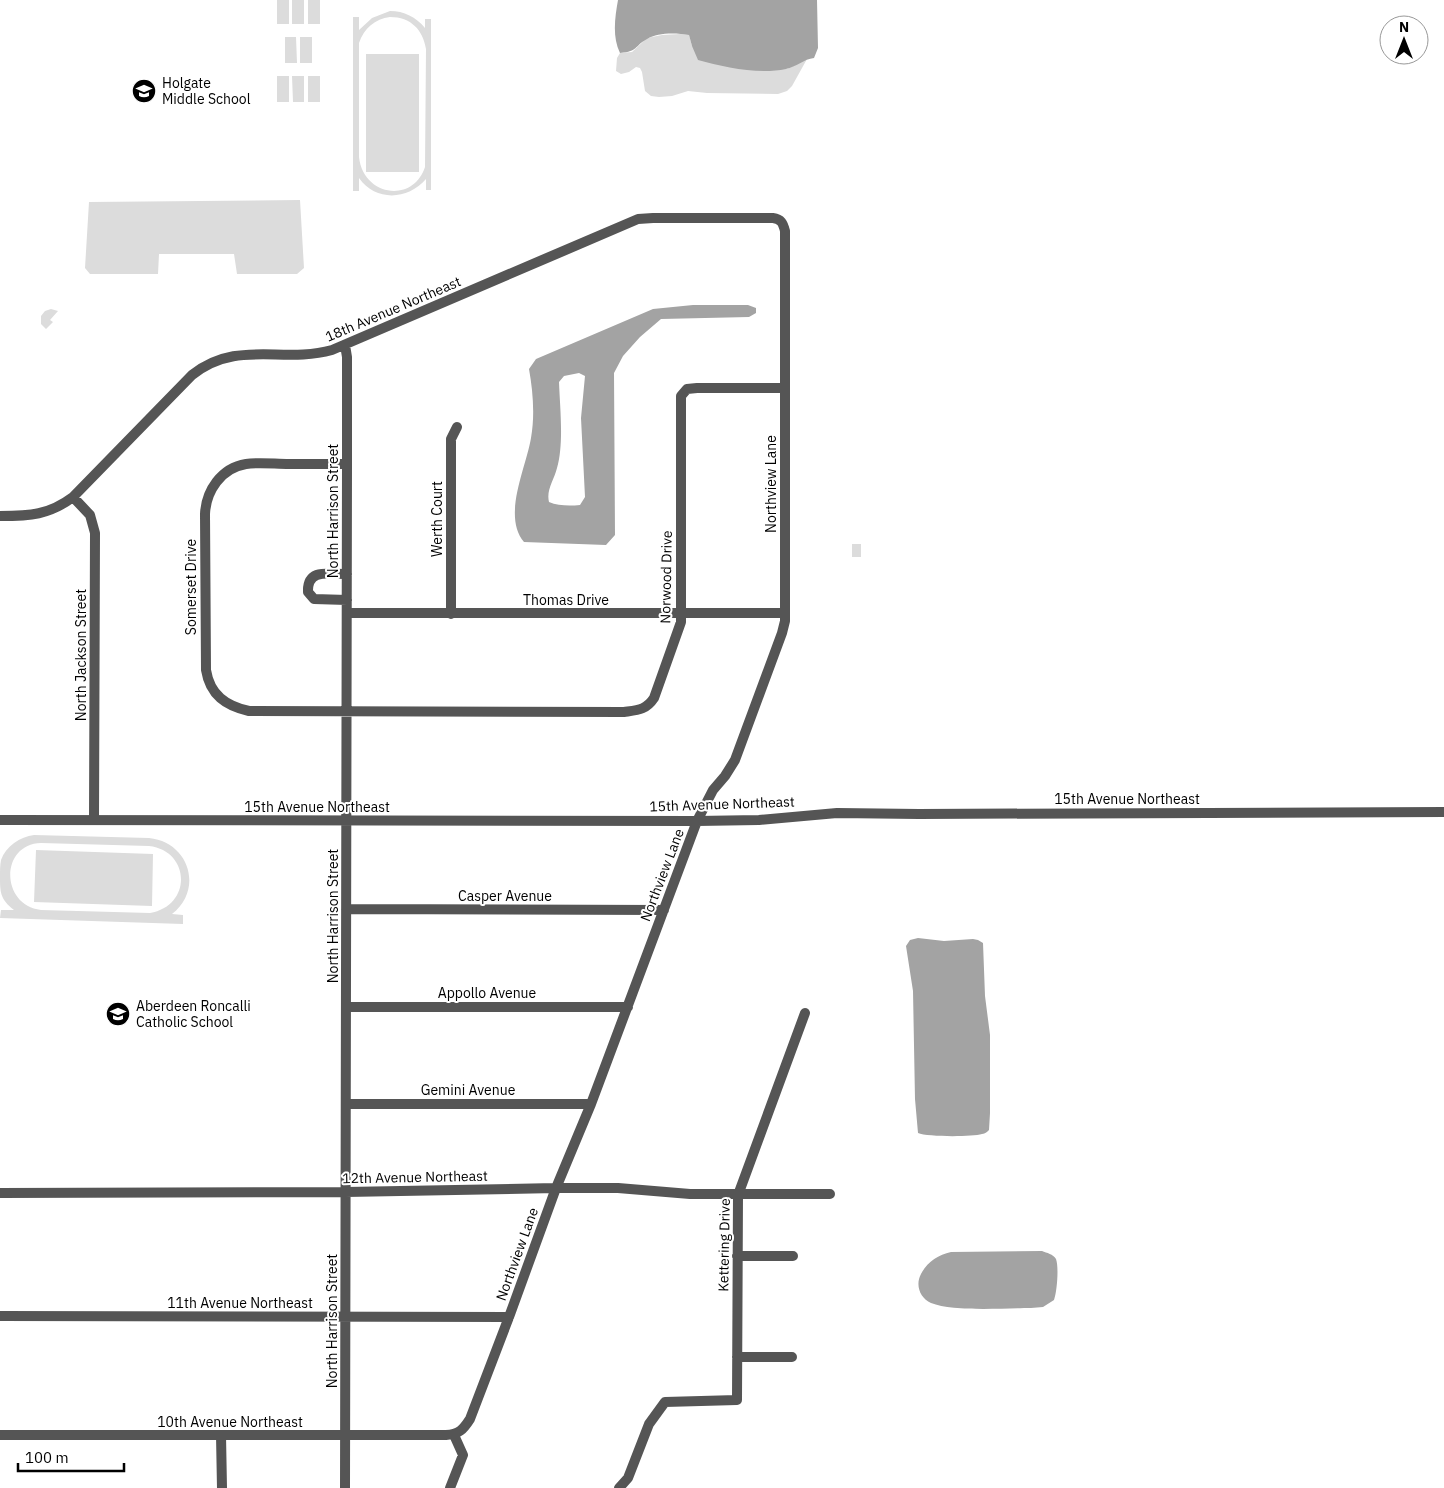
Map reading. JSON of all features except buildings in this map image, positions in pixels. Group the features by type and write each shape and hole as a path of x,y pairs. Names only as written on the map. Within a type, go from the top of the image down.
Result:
{"street":[{"name":"18th Avenue Northeast","path":"0,516 24,516 44,513 55,509 73,497 192,375 208,364 226,357 244,354 324,352 345,345 638,219 773,218 782,222"},
{"name":"Northview Lane","path":"457,1433 470,1418 556,1188 628,1007 697,821 713,790 725,776 734,760 782,633 785,613 785,231 782,222"},
{"name":"North Harrison Street","path":"345,345 347,357 345,1488"},
{"name":"Norwood Drive","path":"347,712 624,712 642,710 654,698 680,628 681,396 687,389 697,388 784,388"},
{"name":"Werth Court","path":"451,614 451,439 457,427"},
{"name":"Somerset Drive","path":"347,464 254,464 236,467 222,475 212,487 205,506 205,514 206,670 207,678 214,692 224,702 236,708 250,711 347,712"},
{"name":"North Jackson Street","path":"73,497 90,515 95,534 94,820"},
{"path":"347,574 319,574 311,577 307,584 308,592 314,599 347,600"},
{"name":"Thomas Drive","path":"347,613 785,613"},
{"name":"15th Avenue Northeast","path":"0,820 697,821 759,820 837,813 1444,812"},
{"name":"Casper Avenue","path":"346,909 664,910"},
{"name":"Appollo Avenue","path":"346,1007 628,1007"},
{"name":"Kettering Drive","path":"619,1488 628,1478 649,1424 665,1402 737,1400 738,1195 805,1013"},
{"name":"Gemini Avenue","path":"346,1104 591,1104"},
{"name":"12th Avenue Northeast","path":"0,1192 346,1192 618,1188 690,1194 830,1194"},
{"path":"737,1256 793,1256"},
{"name":"11th Avenue Northeast","path":"0,1316 509,1317"},
{"path":"737,1358 792,1357"},
{"path":"450,1488 463,1455 457,1433"},
{"name":"10th Avenue Northeast","path":"0,1435 345,1436 457,1433"},
{"path":"222,1435 222,1488"}],"shaded area":[{"path":"277,0 289,0 289,24 277,24"},
{"path":"292,0 304,0 304,24 292,24"},
{"path":"308,0 320,0 320,24 308,24"},
{"path":"618,0 817,0 818,48 814,58 793,67 775,71 730,68 698,60 689,35 684,34 657,35 647,39 633,50 620,53 615,34"},
{"path":"390,11 400,12 414,18 425,28 425,19 431,19 431,190 426,190 426,179 410,191 392,195 383,194 366,186 359,178 359,191 353,191 353,17 359,17 359,30 372,18","holes":["390,17 404,19 415,26 422,36 426,49 425,167 419,179 410,187 400,190 389,190 378,187 369,180 362,170 359,157 359,43 367,29 375,22"]},
{"path":"680,34 689,35 692,46 787,69 807,59 792,86 787,91 778,94 688,91 672,96 651,96 645,91 640,68 636,67 629,72 621,74 616,71 617,58 620,53 632,52 647,38"},
{"path":"285,37 296,37 297,63 285,63"},
{"path":"300,37 312,37 312,63 300,63"},
{"path":"366,54 419,54 419,172 366,172"},
{"path":"277,76 289,76 289,102 277,102"},
{"path":"292,76 304,76 304,102 293,102"},
{"path":"308,76 320,76 320,102 308,102"},
{"path":"300,200 304,268 297,274 237,274 234,254 159,254 158,274 90,274 85,268 89,202"},
{"path":"693,305 748,305 756,308 756,313 749,317 661,319 640,337 623,356 614,373 615,535 606,545 524,542 518,531 515,519 515,506 533,421 532,386 529,369 536,359 653,309","holes":["579,373 585,376 581,418 585,497 580,505 556,504 549,502 548,498 549,489 557,468 560,448 559,382 564,376"]},
{"path":"51,309 58,311 50,320 53,322 46,329 41,324 41,316 45,311"},
{"path":"852,544 861,544 861,557 852,557"},
{"path":"29,836 149,838 163,841 174,848 182,857 187,868 188,892 182,904 172,914 183,915 183,924 0,918 1,910 14,910 3,899 0,882 1,860 10,846","holes":["41,843 149,846 163,850 173,858 179,868 181,879 179,890 173,900 164,908 150,913 41,910 28,906 18,898 12,887 10,875 12,863 18,853 28,846"]},
{"path":"36,850 153,854 152,906 34,902"},
{"path":"918,938 944,941 973,939 983,943 985,996 990,1035 990,1113 989,1130 987,1132 969,1136 918,1133 915,1099 913,991 906,946 910,940"},
{"path":"1042,1251 1055,1257 1057,1268 1057,1286 1054,1300 1043,1307 952,1308 931,1303 921,1295 918,1282 923,1270 937,1257 946,1253"}],"place":[{"name":"Holgate Middle School","path":"144,91"},
{"name":"Aberdeen Roncalli Catholic School","path":"118,1014"}]}
